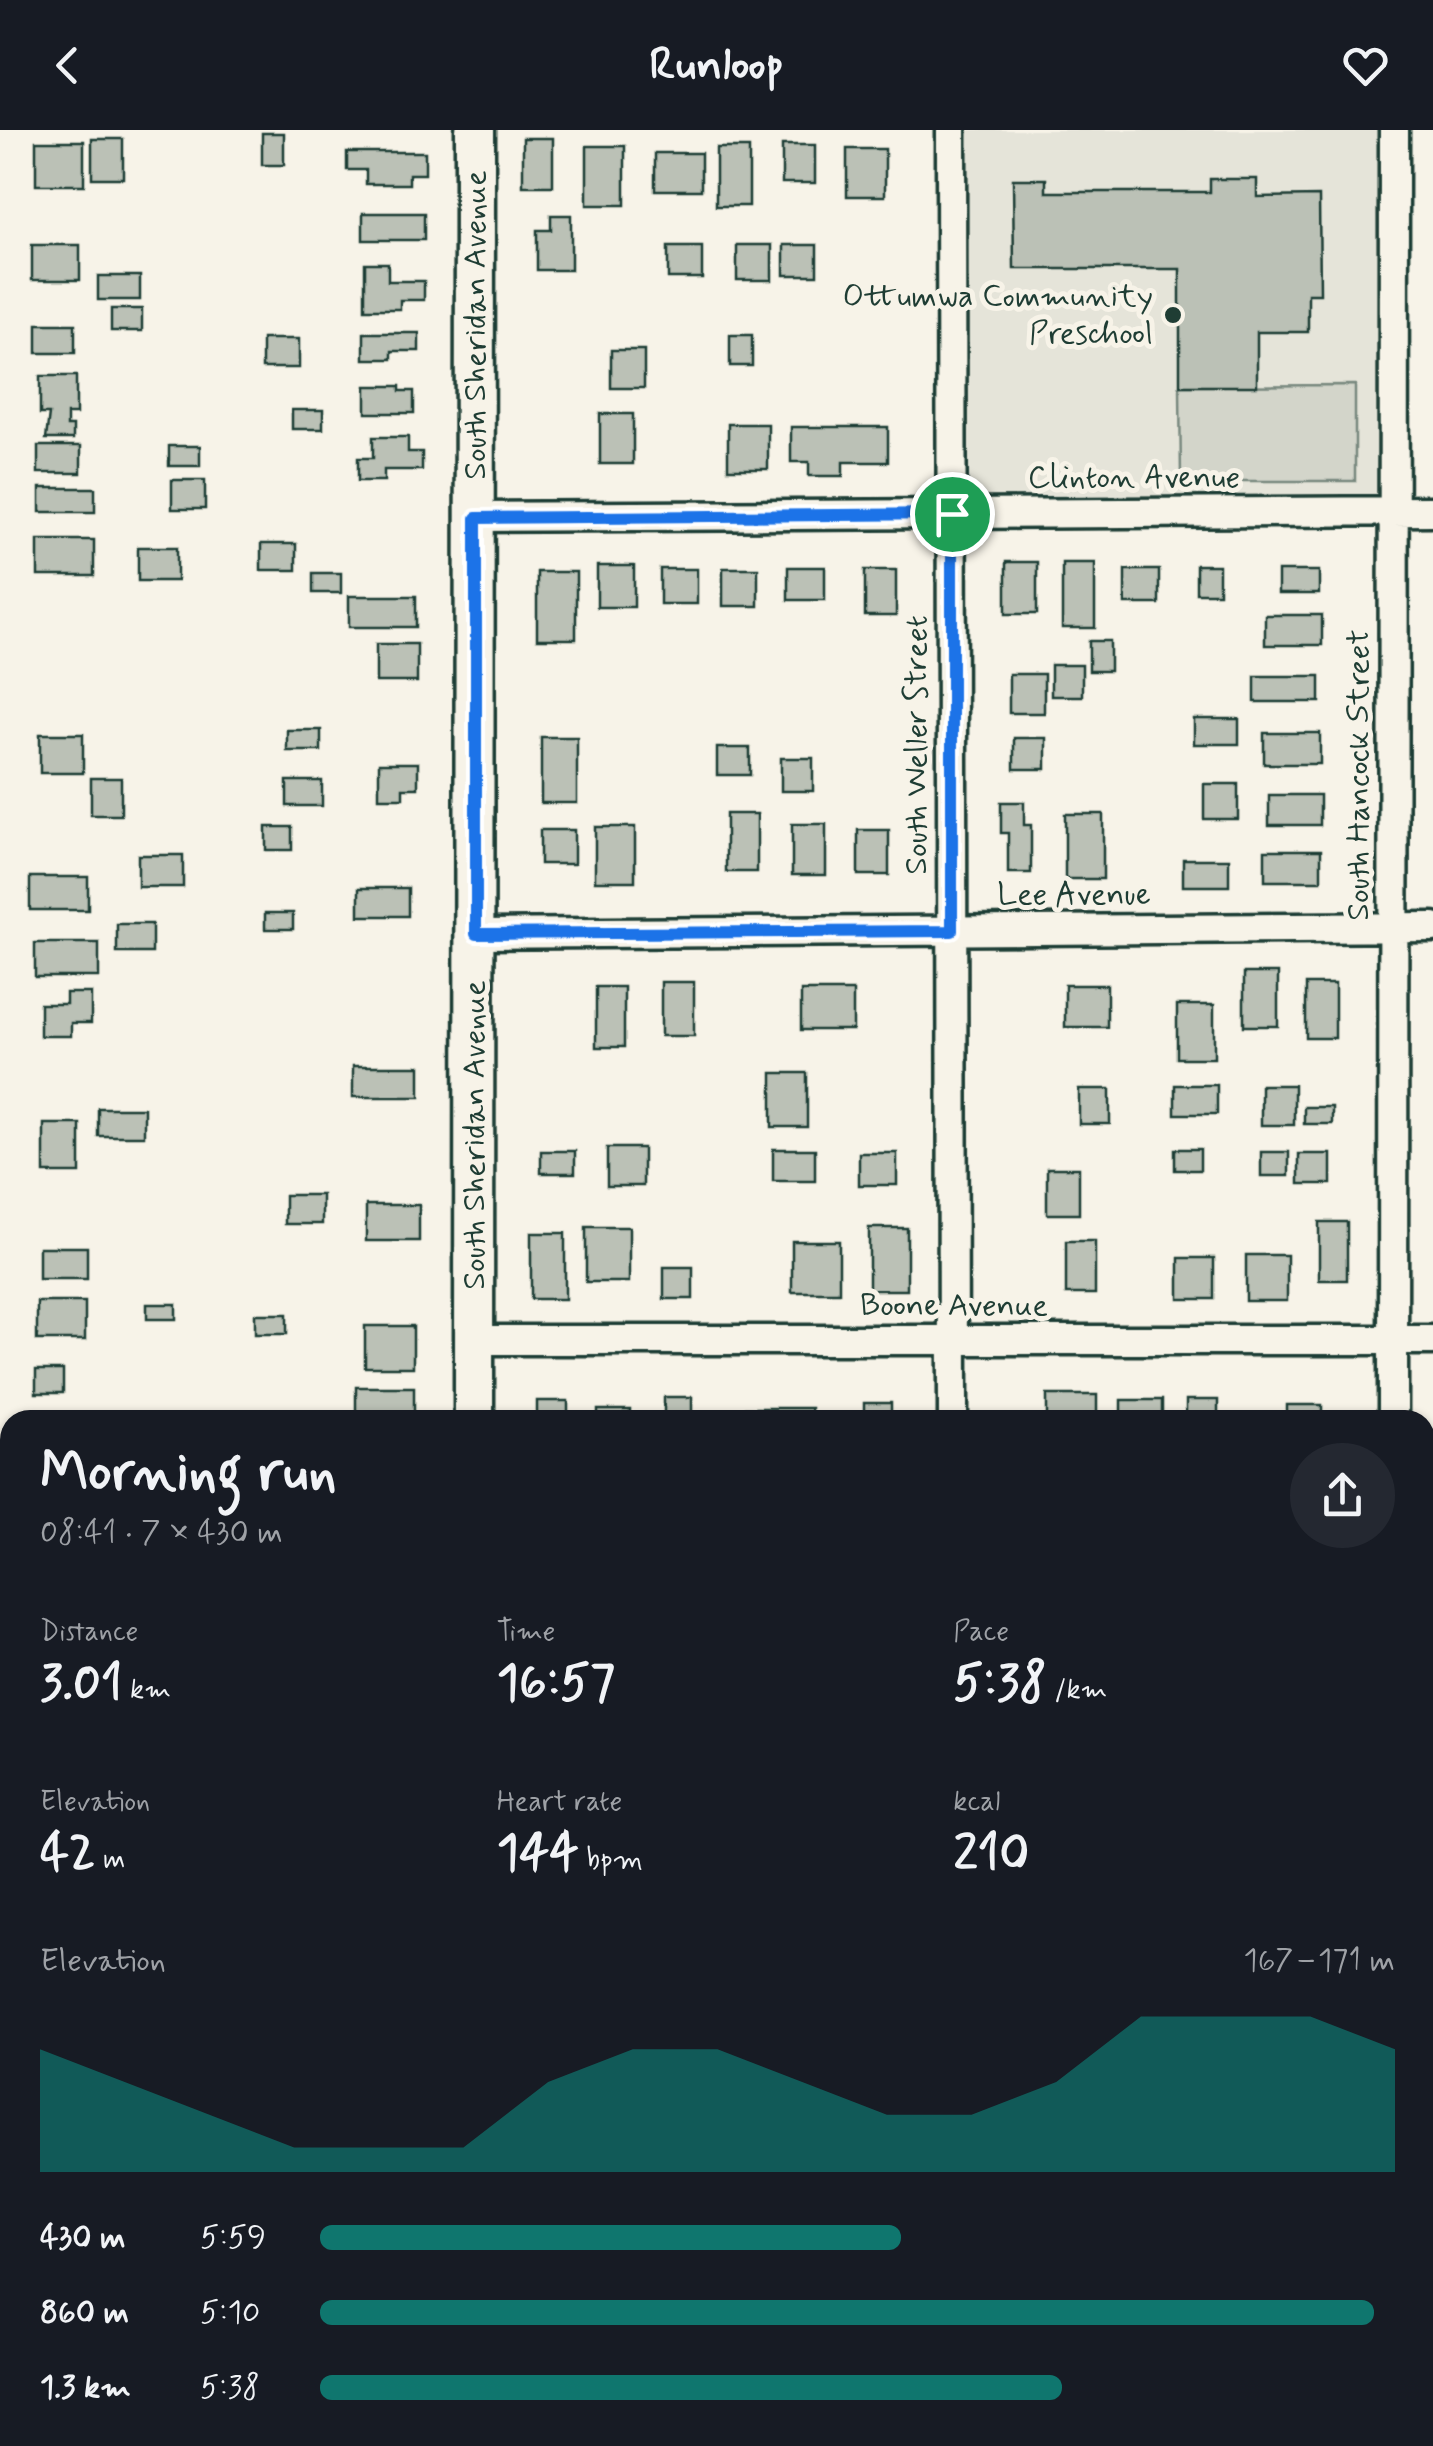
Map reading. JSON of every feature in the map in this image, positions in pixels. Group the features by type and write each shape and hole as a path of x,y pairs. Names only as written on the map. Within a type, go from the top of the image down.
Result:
{"street":[{"name":"South Sheridan Avenue","path":"474,1410 476,130"},
{"name":"South Weller Street","path":"951,130 952,1410"},
{"name":"South Hancock Street","path":"1394,130 1394,1410"},
{"name":"Clinton Avenue","path":"476,518 1433,511"},
{"name":"Lee Avenue","path":"476,934 1433,928"},
{"name":"Boone Avenue","path":"475,1340 1433,1340"}],"shaded area":[{"name":"Ottumwa Community Preschool","path":"951,130 1394,130 1394,512 952,515"},
{"path":"1355,385 1355,481 1181,481 1180,386"}],"building":[{"path":"262,133 284,133 284,165 262,165"},
{"path":"523,138 553,138 553,186 523,186"},
{"path":"92,139 123,139 123,178 92,178"},
{"path":"36,141 84,141 84,185 36,185"},
{"path":"782,145 815,145 815,183 782,183"},
{"path":"587,146 625,146 625,205 587,205"},
{"path":"716,148 749,148 749,206 716,206"},
{"path":"847,149 885,149 885,196 847,196"},
{"path":"347,152 425,152 425,174 409,174 409,184 366,184 366,170 347,170"},
{"path":"655,153 701,153 701,190 655,190"},
{"path":"1013,179 1046,179 1046,192 1210,192 1210,179 1257,179 1257,197 1319,196 1320,294 1308,294 1308,332 1257,332 1257,386 1180,386 1180,269 1014,269"},
{"path":"363,213 424,213 424,240 363,240"},
{"path":"551,215 571,215 571,270 537,270 537,230 551,230"},
{"path":"32,245 80,245 80,280 32,280"},
{"path":"737,245 772,245 772,280 737,280"},
{"path":"784,245 817,245 817,275 784,275"},
{"path":"668,247 702,247 702,278 668,278"},
{"path":"365,263 388,263 388,281 424,281 424,300 400,300 400,309 365,309"},
{"path":"98,276 140,276 140,300 98,300"},
{"path":"111,309 142,309 142,331 111,331"},
{"path":"37,324 75,324 75,353 37,353"},
{"path":"364,333 419,333 419,351 392,351 392,359 364,359"},
{"path":"730,335 752,335 752,366 730,366"},
{"path":"262,339 299,339 299,368 262,368"},
{"path":"611,350 644,350 644,388 611,388"},
{"path":"40,376 76,376 76,414 67,414 67,426 73,426 73,439 46,439 49,414 40,414"},
{"path":"366,386 400,386 400,391 414,391 414,413 366,413"},
{"path":"292,410 323,410 323,429 292,429"},
{"path":"600,414 633,414 633,464 600,464"},
{"path":"728,424 768,424 768,469 728,469"},
{"path":"791,427 888,427 888,462 843,462 843,476 809,476 809,462 791,462"},
{"path":"373,437 408,437 408,452 422,452 422,470 384,470 384,481 358,481 358,458 373,458"},
{"path":"38,446 81,446 81,473 38,473"},
{"path":"169,446 200,446 200,466 169,466"},
{"path":"172,480 205,480 205,509 172,509"},
{"path":"40,488 95,488 95,512 40,512"},
{"path":"38,540 94,540 94,576 38,576"},
{"path":"261,544 296,544 296,570 261,570"},
{"path":"138,547 177,547 177,581 138,581"},
{"path":"1006,562 1037,562 1037,614 1006,614"},
{"path":"1062,563 1095,563 1095,628 1062,628"},
{"path":"1196,565 1219,565 1219,593 1196,593"},
{"path":"597,566 634,566 634,607 597,607"},
{"path":"788,567 825,567 825,600 788,600"},
{"path":"723,568 758,568 758,606 723,606"},
{"path":"660,569 697,569 697,604 660,604"},
{"path":"865,570 896,570 896,616 865,616"},
{"path":"1125,570 1159,570 1159,604 1125,604"},
{"path":"1278,571 1319,571 1319,594 1278,594"},
{"path":"537,572 576,572 576,639 537,639"},
{"path":"313,573 341,573 341,593 313,593"},
{"path":"349,596 416,596 416,627 349,627"},
{"path":"1265,615 1322,615 1322,645 1265,645"},
{"path":"1089,641 1110,641 1110,671 1089,671"},
{"path":"376,644 417,644 417,682 376,682"},
{"path":"1051,665 1082,665 1082,696 1051,696"},
{"path":"1009,674 1044,674 1044,713 1009,713"},
{"path":"1255,676 1320,676 1320,702 1255,702"},
{"path":"1194,719 1239,719 1239,744 1194,744"},
{"path":"287,730 321,730 321,751 287,751"},
{"path":"1264,733 1320,733 1320,764 1264,764"},
{"path":"40,734 83,734 83,773 40,773"},
{"path":"541,737 577,737 577,803 541,803"},
{"path":"1014,738 1046,738 1046,769 1014,769"},
{"path":"717,748 750,748 750,775 717,775"},
{"path":"781,758 813,758 813,791 781,791"},
{"path":"379,763 418,763 418,788 403,788 403,798 379,798"},
{"path":"91,778 121,778 121,815 91,815"},
{"path":"287,781 322,781 322,806 287,806"},
{"path":"1204,784 1238,784 1238,819 1204,819"},
{"path":"1269,795 1320,795 1320,825 1269,825"},
{"path":"1001,802 1024,802 1024,825 1031,825 1031,873 1008,873 1008,833 1001,833"},
{"path":"726,814 757,814 757,872 726,872"},
{"path":"1065,814 1103,814 1103,879 1065,879"},
{"path":"792,824 826,824 826,875 792,875"},
{"path":"266,827 292,827 292,850 266,850"},
{"path":"595,827 635,827 635,881 595,881"},
{"path":"540,830 574,830 574,864 540,864"},
{"path":"858,830 889,830 889,875 858,875"},
{"path":"1265,850 1321,850 1321,881 1265,881"},
{"path":"138,855 183,855 183,887 138,887"},
{"path":"1183,859 1229,859 1229,886 1183,886"},
{"path":"30,877 88,877 88,910 30,910"},
{"path":"359,888 408,888 408,916 359,916"},
{"path":"265,913 293,913 293,929 265,929"},
{"path":"117,924 152,924 152,953 117,953"},
{"path":"35,943 99,943 99,977 35,977"},
{"path":"1244,973 1278,973 1278,1026 1244,1026"},
{"path":"661,982 694,982 694,1036 661,1036"},
{"path":"1306,984 1335,984 1335,1038 1306,1038"},
{"path":"1065,985 1107,985 1107,1027 1065,1027"},
{"path":"596,987 624,987 624,1047 596,1047"},
{"path":"801,991 853,991 853,1030 801,1030"},
{"path":"66,993 91,993 91,1023 71,1023 71,1036 40,1036 40,1004 66,1004"},
{"path":"1177,1005 1214,1005 1214,1058 1177,1058"},
{"path":"353,1066 420,1066 420,1097 353,1097"},
{"path":"772,1073 807,1073 807,1127 772,1127"},
{"path":"1175,1085 1217,1085 1217,1114 1175,1114"},
{"path":"1261,1085 1294,1085 1294,1125 1261,1125"},
{"path":"1079,1089 1110,1089 1110,1124 1079,1124"},
{"path":"1304,1107 1332,1107 1332,1124 1304,1124"},
{"path":"98,1108 144,1108 144,1136 98,1136"},
{"path":"44,1124 80,1124 80,1173 44,1173"},
{"path":"607,1148 643,1148 643,1186 607,1186"},
{"path":"773,1149 815,1149 815,1181 773,1181"},
{"path":"1175,1149 1200,1149 1200,1170 1175,1170"},
{"path":"541,1151 575,1151 575,1173 541,1173"},
{"path":"1261,1152 1289,1152 1289,1176 1261,1176"},
{"path":"859,1153 897,1153 897,1185 859,1185"},
{"path":"1299,1154 1331,1154 1331,1184 1299,1184"},
{"path":"1047,1168 1079,1168 1079,1214 1047,1214"},
{"path":"285,1195 322,1195 322,1224 285,1224"},
{"path":"366,1205 419,1205 419,1241 366,1241"},
{"path":"1319,1222 1347,1222 1347,1280 1319,1280"},
{"path":"586,1227 629,1227 629,1282 586,1282"},
{"path":"869,1228 907,1228 907,1290 869,1290"},
{"path":"531,1233 565,1233 565,1299 531,1299"},
{"path":"792,1241 839,1241 839,1292 792,1292"},
{"path":"1066,1241 1095,1241 1095,1294 1066,1294"},
{"path":"39,1247 87,1247 87,1279 39,1279"},
{"path":"1246,1255 1287,1255 1287,1301 1246,1301"},
{"path":"1179,1258 1214,1258 1214,1299 1179,1299"},
{"path":"664,1267 693,1267 693,1299 664,1299"},
{"path":"37,1302 85,1302 85,1340 37,1340"},
{"path":"147,1304 176,1304 176,1319 147,1319"},
{"path":"255,1314 287,1314 287,1334 255,1334"},
{"path":"365,1326 413,1326 413,1367 365,1367"},
{"path":"36,1370 63,1370 63,1393 36,1393"},
{"path":"356,1387 414,1387 414,1410 356,1410"},
{"path":"1047,1395 1097,1395 1097,1410 1047,1410"},
{"path":"664,1397 692,1397 692,1410 664,1410"},
{"path":"1121,1400 1162,1400 1162,1410 1121,1410"},
{"path":"1186,1400 1218,1400 1218,1410 1186,1410"},
{"path":"537,1401 568,1401 568,1410 537,1410"},
{"path":"864,1403 891,1403 891,1410 864,1410"},
{"path":"1287,1405 1322,1405 1322,1410 1287,1410"},
{"path":"745,1408 811,1408 811,1410"}],"place":[{"name":"Ottumwa Community Preschool","path":"1173,315"}],"route":[{"path":"952,514 952,931 476,934 476,518 952,514"}]}
